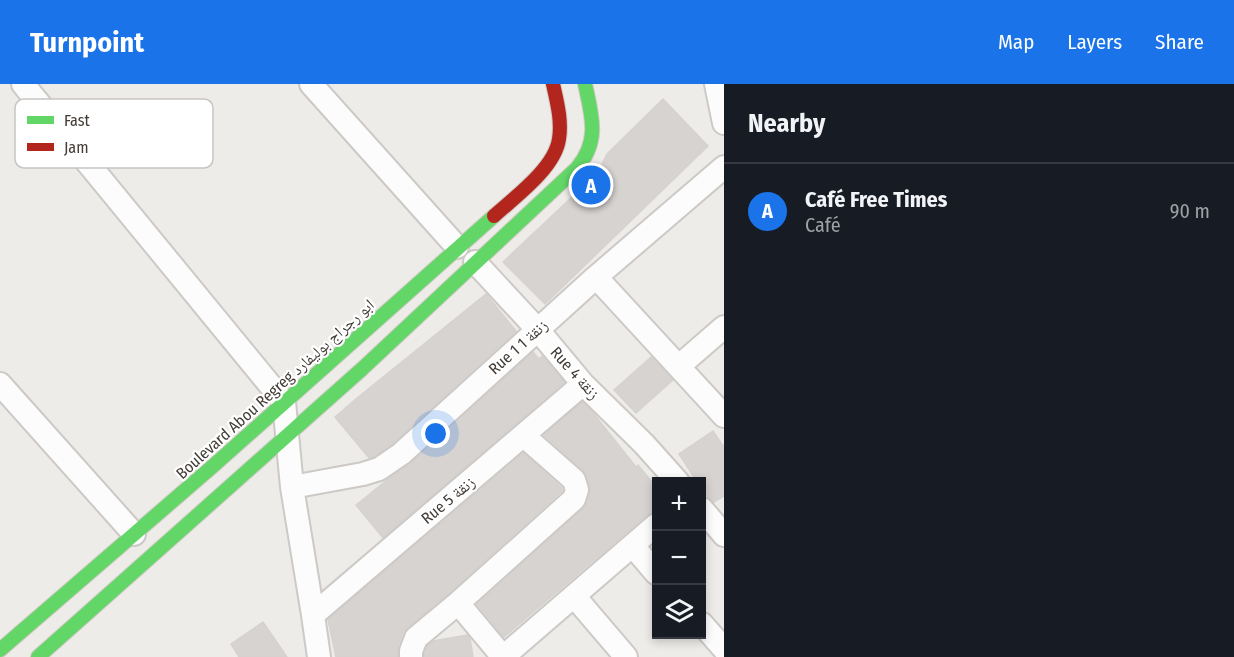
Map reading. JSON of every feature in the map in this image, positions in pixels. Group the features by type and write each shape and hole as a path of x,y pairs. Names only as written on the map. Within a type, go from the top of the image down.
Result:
{"main road":[{"name":"Boulevard Abou Regreg ابو رجراج بوليفارد","path":"0,650 529,184 554,155 559,141 560,126 553,84"},
{"path":"38,657 287,437 565,180 585,159 590,148 591,114 585,84"}],"street":[{"path":"23,84 35,99"},
{"path":"311,84 457,247"},
{"path":"716,84 724,123"},
{"name":"Rue 1 زنقة 1","path":"292,488 363,474 379,469 401,454 596,277 724,166"},
{"path":"92,168 284,402 292,488 319,657"},
{"name":"Rue 4 زنقة","path":"475,262 538,330 583,384 644,444 674,477"},
{"path":"596,277 724,416"},
{"path":"679,366 724,327"},
{"path":"0,384 134,534"},
{"name":"Rue 5 زنقة","path":"313,615 583,384"},
{"path":"411,657 416,638 574,499 577,490 574,480 524,436"},
{"path":"706,514 724,535"},
{"path":"458,603 503,657 652,529"},
{"path":"633,546 652,567"},
{"path":"574,596 626,657"},
{"path":"706,629 724,649"}],"building":[{"path":"663,99 708,146 545,304 503,262 589,181 607,154"},
{"path":"486,294 516,331 393,443 369,458 335,417"},
{"path":"533,352 539,359 542,356 564,382 383,538 356,505 410,464"},
{"path":"651,357 673,380 636,413 614,390"},
{"path":"582,402 636,467 638,465 652,482 652,514 647,515 504,637 477,604 583,509 590,494 587,476 583,470 544,435"},
{"path":"713,431 724,447 724,496 714,502 708,497 706,477 694,477 679,454"},
{"path":"523,453 562,488 562,491 407,628 398,646 398,657 336,657 328,620"},
{"path":"263,622 287,657 239,657 231,644"},
{"path":"467,635 470,638 473,657 424,657 427,646 433,641"}],"traffic: fast":[{"path":"38,657 362,369 577,168 589,148 592,128 585,84"},
{"path":"0,650 213,466 494,216"}],"traffic: jam":[{"path":"494,216 533,181 556,150 560,125 553,84"}],"place":[{"name":"Café Free Times","path":"591,185"}]}
